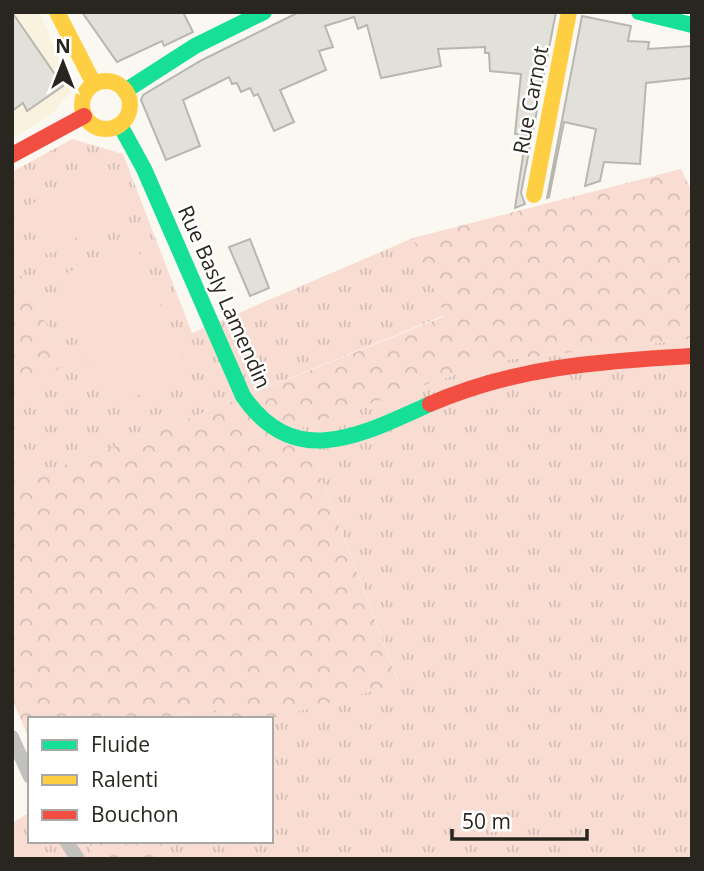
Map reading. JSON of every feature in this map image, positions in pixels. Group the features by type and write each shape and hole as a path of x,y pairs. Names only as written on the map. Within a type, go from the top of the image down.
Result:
{"street":[{"path":"57,12 94,84"},
{"path":"125,91 195,46 264,12"},
{"name":"Rue Carnot","path":"534,195 569,12"},
{"path":"648,14 692,25"},
{"path":"113,82 125,91 130,107 120,125 100,128 84,116 82,98 94,84 113,82"},
{"path":"12,155 84,116"},
{"name":"Rue Basly Lamendin","path":"120,125 144,169 243,396 266,424 289,437 314,442 339,439 463,390 538,369 692,356"},
{"path":"12,737 28,773"},
{"path":"67,843 78,859"}],"shaded area":[{"path":"12,12 40,12 71,91 54,112 12,139"}],"green space":[{"path":"72,139 123,154 192,333 413,238 445,315 224,405 19,482 12,471 12,388 19,388 57,345 12,258 12,172"},
{"path":"104,160 131,204 47,255 20,211"},
{"path":"681,169 692,192 692,339 495,361 302,427 399,684 273,718 234,717 206,707 178,717 28,717 28,736 12,699 12,471 19,482 224,405 445,316 413,238"},
{"path":"136,245 189,375 107,408 54,278"},
{"path":"12,258 57,345 60,367 39,383 12,388"},
{"path":"692,339 692,859 172,859 162,843 273,843 273,718 399,683 302,427 495,361"},
{"path":"206,707 234,717 178,717"},
{"path":"28,813 28,843 86,843 98,859 12,859 12,823"},
{"path":"86,843 162,843 172,859 98,859"}],"building":[{"path":"12,12 63,86 27,111 23,103 12,111"},
{"path":"82,12 183,12 193,32 164,46 162,41 117,62"},
{"path":"299,12 556,12 521,193 525,204 515,208 526,136 515,134 521,74 490,71 489,53 485,53 485,47 438,49 441,66 381,78 367,25 358,29 354,17 325,26 333,47 319,51 326,70 280,90 294,122 274,131 258,94 254,96 250,88 241,92 237,83 232,84 229,77 183,100 200,146 166,160 141,100 143,95 202,60"},
{"path":"582,16 631,26 628,41 649,42 648,49 692,46 692,78 646,83 640,164 604,162 600,181 585,186 596,129 564,122 547,198"},
{"path":"250,239 269,288 250,296 229,247"}],"traffic: fast":[{"path":"125,91 195,46 264,12"},
{"path":"639,12 692,25"},
{"path":"120,125 144,169 243,396 263,419 285,434 307,440 331,440 380,426 430,404"}],"traffic: slow":[{"path":"57,12 94,84"},
{"path":"534,195 569,12"},
{"path":"106,81 123,88 130,105 123,122 106,129 89,122 82,105 89,88 106,81"}],"traffic: jam":[{"path":"12,155 84,116"},
{"path":"430,404 494,382 558,368 692,356"}]}
